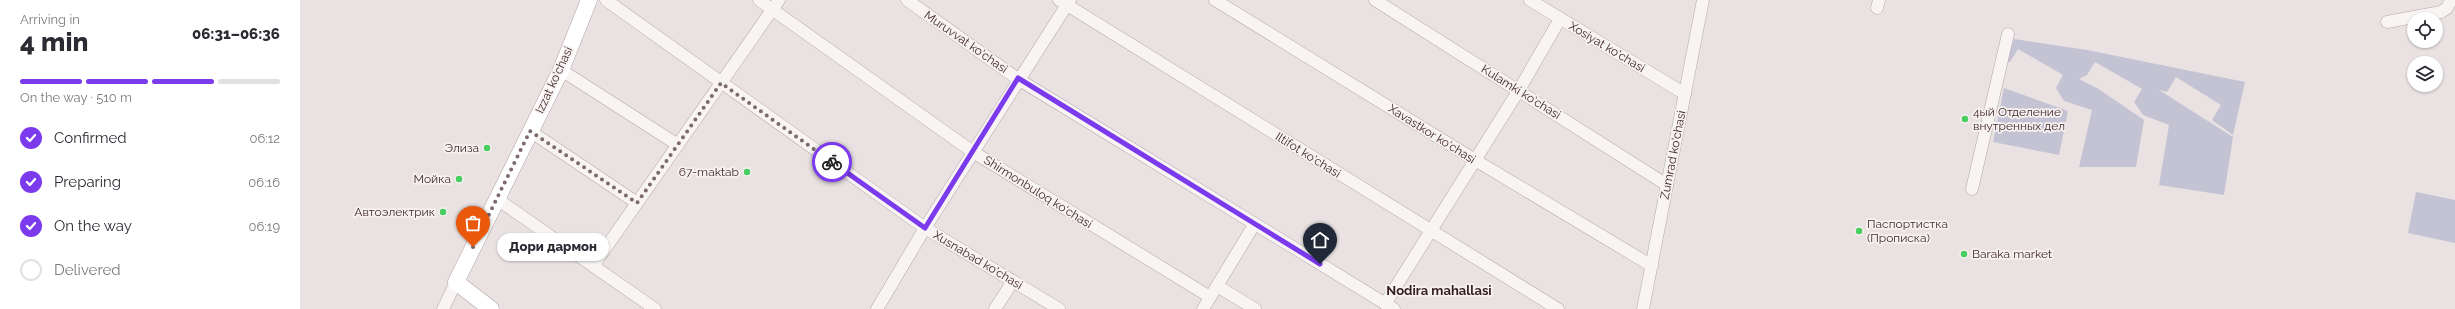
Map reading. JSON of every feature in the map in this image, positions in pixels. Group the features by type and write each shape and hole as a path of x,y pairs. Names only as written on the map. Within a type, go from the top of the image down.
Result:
{"main road":[{"name":"Izzat ko'chasi","path":"456,282 561,70 589,0"},
{"path":"456,282 491,309"}],"street":[{"name":"Xusnabad ko'chasi","path":"606,0 925,228 1059,309"},
{"name":"Shirmonbuloq ko'chasi","path":"759,0 776,5 973,152 1210,297"},
{"name":"Muruvvat ko'chasi","path":"907,0 1018,78 1254,225 1390,306"},
{"name":"Xavastkor ko'chasi","path":"1215,0 1475,160 1652,266"},
{"name":"Kulamki ko'chasi","path":"1375,0 1667,185"},
{"name":"Xosiyat ko'chasi","path":"1530,0 1685,94"},
{"name":"Zumrad ko'chasi","path":"1643,309 1703,0"},
{"path":"2387,22 2441,12 2448,8 2450,0"},
{"path":"877,309 925,228 1065,2"},
{"name":"Iltifot ko'chasi","path":"1065,2 1558,309"},
{"path":"593,266 776,5"},
{"path":"1390,306 1431,231 1519,90 1560,19"},
{"path":"1972,189 2008,34"},
{"path":"561,70 678,145"},
{"path":"530,131 637,203"},
{"path":"497,199 655,309"},
{"path":"1203,309 1254,225"},
{"path":"995,309 1013,281"},
{"name":"Izzat ko'chasi","path":"443,309 456,282"},
{"path":"1217,286 1255,309"}],"shaded area":[{"path":"2014,39 2087,50 2245,82 2233,135 2212,120 2221,105 2176,77 2167,92 2159,90 2233,137 2224,195 2159,185 2169,125 2143,115 2134,102 2142,89 2095,62 2087,75 2079,79 2097,88 2144,120 2136,167 2079,167 2092,110 2064,101 2056,88 2063,75 2018,49 2010,62 2007,62"},
{"path":"2004,88 2068,111 2059,155 1993,142"},
{"path":"2416,192 2455,200 2455,243 2408,233"}],"way so far":[{"path":"473,247 530,131 637,203 721,83 832,162"}],"place":[{"name":"4ый Отделение внутренных дел","path":"1965,119"},
{"name":"Элиза","path":"487,148"},
{"name":"67-maktab","path":"747,172"},
{"name":"Мойка","path":"459,179"},
{"name":"Автоэлектрик","path":"443,212"},
{"name":"Паспортистка (Прописка)","path":"1859,231"},
{"name":"Дори дармон","path":"473,247"},
{"name":"Baraka market","path":"1964,254"}],"district":[{"name":"Nodira mahallasi","path":"1439,290"}],"route":[{"path":"832,162 925,228 1018,78 1254,225 1320,264"}]}
